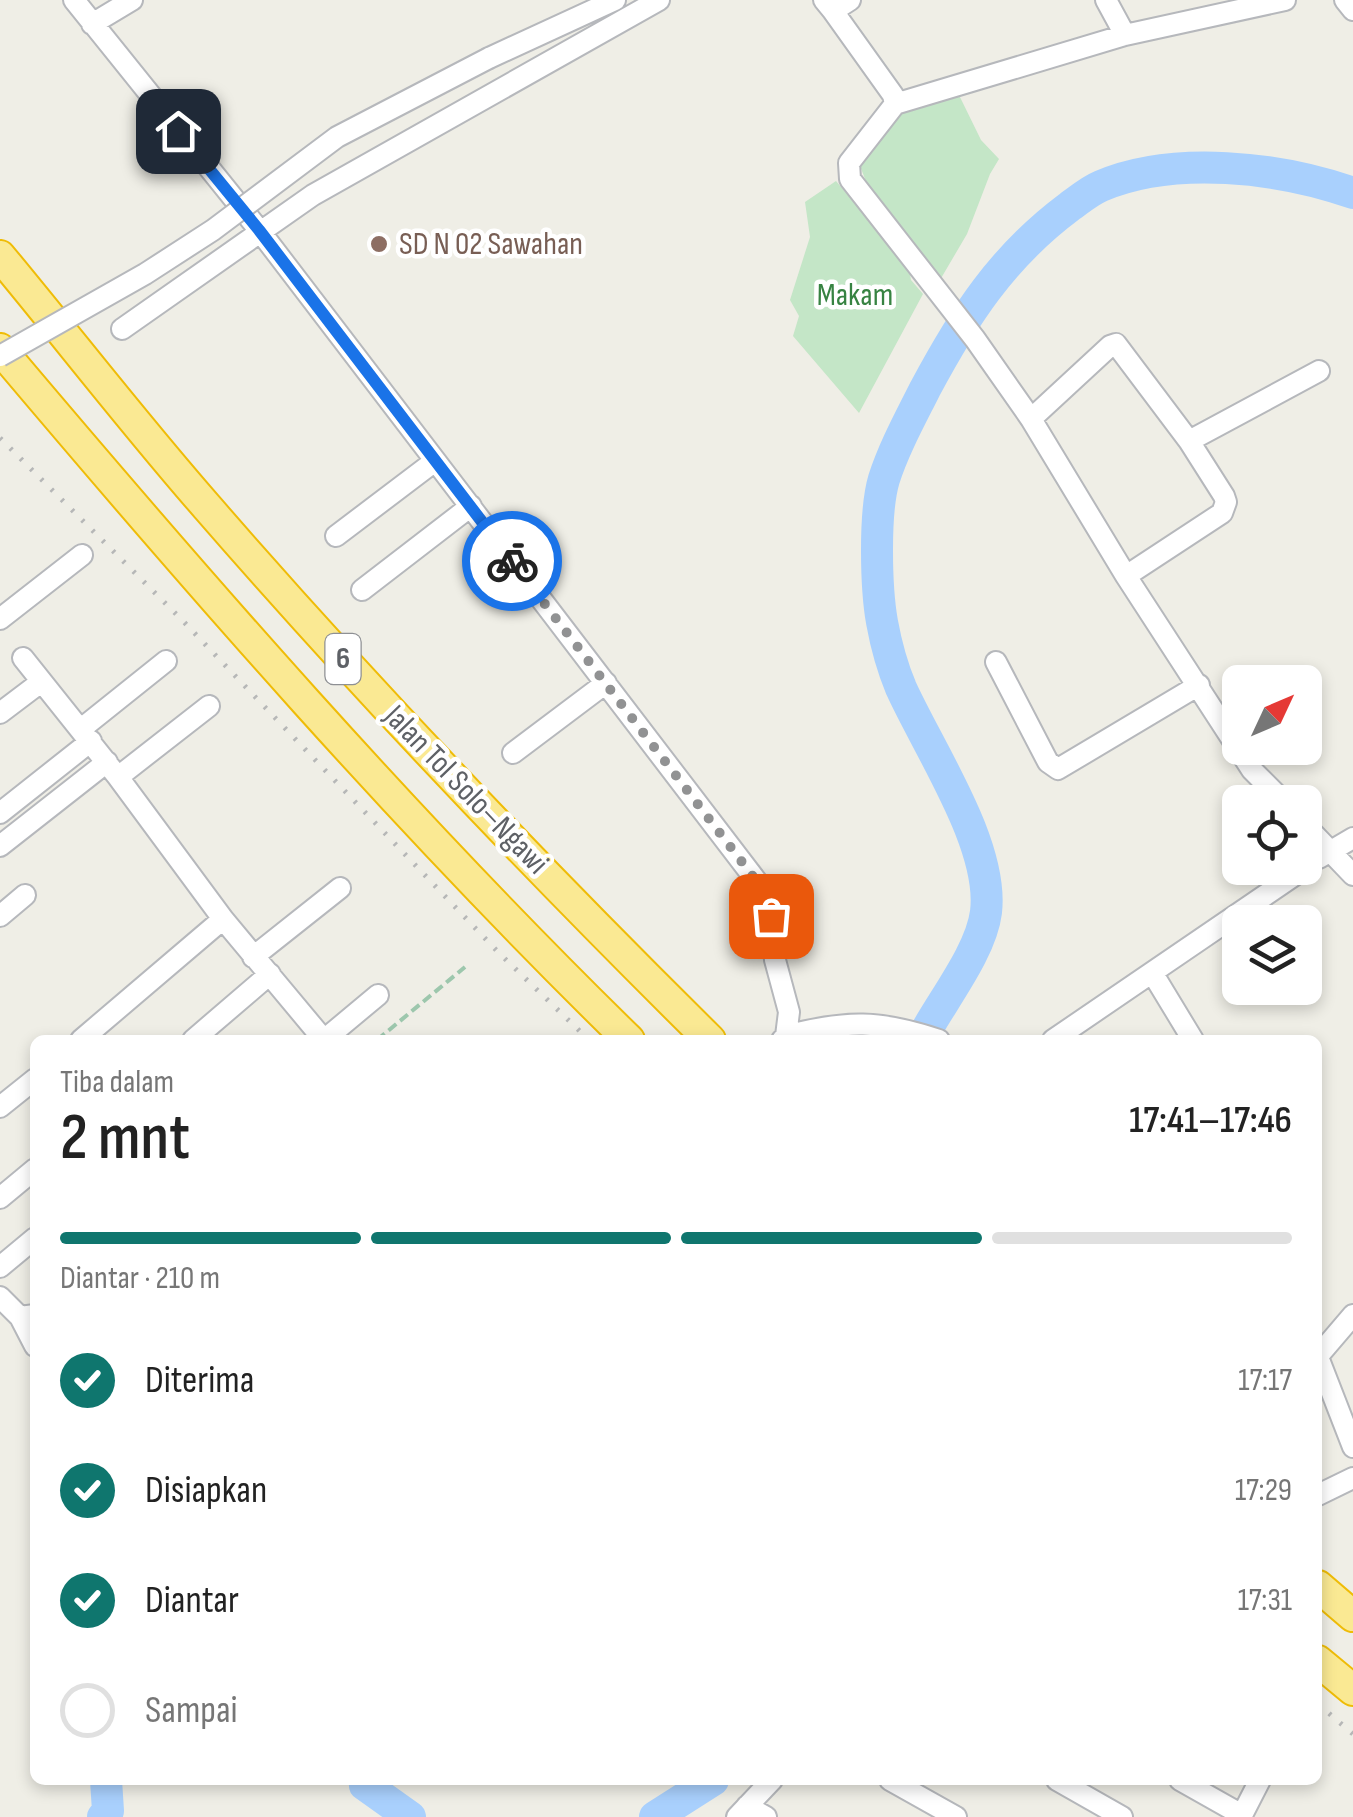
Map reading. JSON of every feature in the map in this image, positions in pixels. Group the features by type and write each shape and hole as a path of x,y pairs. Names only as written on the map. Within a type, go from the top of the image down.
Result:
{"highway":[{"name":"Jalan Tol Solo–Ngawi","path":"0,256 205,505 387,708 705,1035"},
{"name":"Jalan Tol Solo–Ngawi","path":"0,352 176,558 342,741 624,1035"},
{"path":"1322,1589 1353,1616"},
{"path":"1322,1663 1353,1690"}],"street":[{"path":"74,0 259,230 758,883 771,916 775,960 789,1012 785,1035"},
{"path":"92,24 132,0"},
{"path":"0,352 145,274 214,230 337,137 489,58 615,0"},
{"path":"122,328 259,230 362,166 659,0"},
{"path":"1106,0 1125,34"},
{"path":"1267,785 1252,770 1126,576 1031,419 976,339 848,174 849,162 895,104 1125,34 1285,0"},
{"path":"1345,0 1353,10"},
{"path":"836,4 895,104"},
{"path":"1031,419 1116,344 1189,441 1224,496 1222,513 1126,576"},
{"path":"1189,441 1319,370"},
{"path":"336,536 436,461"},
{"path":"362,590 470,506"},
{"path":"0,619 82,555"},
{"path":"23,658 86,735 223,919 320,1035"},
{"path":"0,813 166,661"},
{"path":"996,662 1048,762 1058,769 1199,685"},
{"path":"0,713 42,682"},
{"path":"513,753 606,683"},
{"path":"0,846 209,706"},
{"path":"1322,857 1353,838"},
{"path":"1322,843 1353,875"},
{"path":"1061,1035 1281,885"},
{"path":"253,957 340,888"},
{"path":"0,916 26,895"},
{"path":"87,1035 223,919"},
{"path":"199,1035 270,974"},
{"path":"1153,974 1190,1035"},
{"path":"330,1035 378,995"},
{"path":"796,1035 850,1022 899,1026 925,1035"},
{"path":"0,1107 30,1082"},
{"path":"0,1198 30,1174"},
{"path":"0,1267 30,1242"},
{"path":"0,1297 27,1316"},
{"path":"1322,1351 1353,1315"},
{"path":"1322,1366 1353,1445"},
{"path":"1322,1493 1353,1478"},
{"path":"742,1812 767,1785"},
{"path":"899,1785 956,1817"},
{"path":"1066,1785 1122,1817"},
{"path":"1188,1785 1241,1816 1257,1785"},
{"path":"742,1812 766,1817"}],"path":[{"path":"383,1035 464,967"}],"green space":[{"name":"Makam","path":"958,93 981,140 999,159 967,234 940,280 869,189 860,166 903,111"},
{"name":"Makam","path":"836,181 909,268 911,280 923,294 859,413 793,336 799,316 790,300 810,237 805,202"}],"waterway":[{"path":"924,1035 968,961 986,912 986,886 970,828 901,688 880,607 877,550 881,493 893,456 925,389 970,313 1004,267 1045,226 1101,186 1161,170 1227,168 1293,177 1353,193"},
{"path":"103,1817 108,1811 106,1785"},
{"path":"365,1785 410,1817"},
{"path":"655,1817 705,1785"}],"railway":[{"path":"0,438 183,621 499,953 584,1035"},
{"path":"1322,1707 1353,1734"}],"way so far":[{"path":"512,561 758,883 771,916"}],"place":[{"name":"SD N 02 Sawahan","path":"379,244"}],"route":[{"path":"178,131 259,230 512,561"}]}
